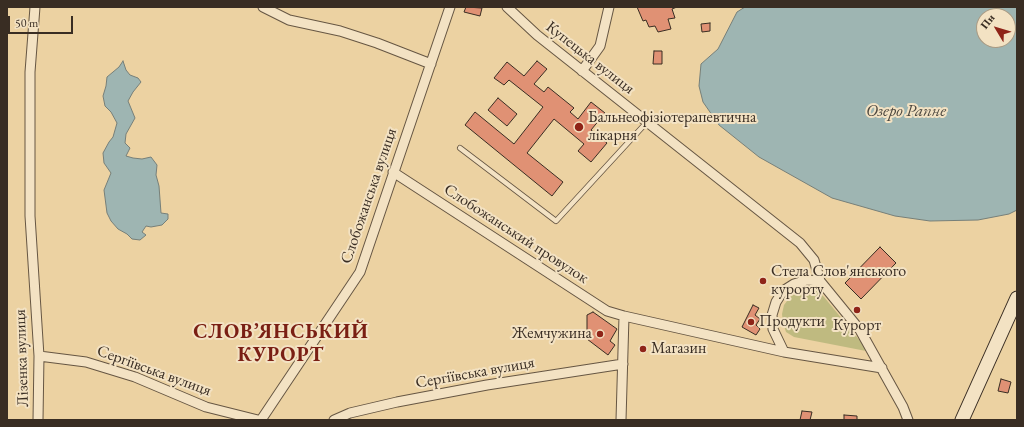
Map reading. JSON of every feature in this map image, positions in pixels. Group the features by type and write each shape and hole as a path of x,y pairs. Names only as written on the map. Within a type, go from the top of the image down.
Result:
{"main road":[{"path":"962,420 1014,314 1017,298"}],"street":[{"name":"Лізенка вулиця","path":"35,7 30,72 30,216 39,356 38,420"},
{"path":"262,7 288,20 340,31 378,43 431,64"},
{"name":"Слобожанська вулиця","path":"261,420 360,272 450,7"},
{"name":"Купецька вулиця","path":"507,7 537,35 582,71 790,233 808,251 814,260 820,281"},
{"path":"582,71 600,46 609,7"},
{"name":"Слобожанський провулок","path":"394,172 607,311 624,316"},
{"path":"784,352 773,329 772,315 776,302 783,292 794,284 807,280 820,281 860,330 903,407 908,420"},
{"path":"621,420 624,316 784,352 882,368"},
{"name":"Сергіївська вулиця","path":"39,356 86,362 135,376 206,407 258,420"},
{"name":"Сергіївська вулиця","path":"334,420 350,413 397,402 486,385 623,364"}],"lane":[{"path":"460,148 556,221 647,122"}],"shaded area":[{"path":"806,289 816,290 824,297 866,348 866,351 794,337 786,332 782,314 784,305 790,297"}],"water":[{"name":"Озеро Рапне","path":"745,7 1017,7 1017,210 1009,214 978,220 930,221 895,216 832,198 759,157 719,125 703,102 699,86 701,64 718,49 737,12"},
{"path":"123,61 126,70 130,75 138,78 141,82 128,101 135,118 126,134 125,143 130,148 126,156 142,159 151,157 157,165 156,175 159,186 161,213 168,214 168,219 162,225 151,227 146,226 142,232 146,235 140,240 132,239 118,229 111,221 107,213 104,190 111,173 104,163 103,153 113,137 117,123 111,112 105,106 103,96 107,77 119,67"}],"building":[{"path":"466,7 482,8 480,16 464,12"},
{"path":"637,7 677,7 672,9 675,18 668,19 671,29 658,32 655,26 649,27 646,20 643,21"},
{"path":"710,23 710,31 702,32 701,24"},
{"path":"654,51 662,51 662,64 653,64"},
{"name":"Бальнеофізіотерапевтична лікарня","path":"537,61 547,69 534,84 544,92 548,87 574,108 570,112 578,119 591,102 605,113 591,130 607,143 591,162 578,151 584,144 554,119 527,153 563,182 552,196 465,125 475,112 514,144 543,107 509,80 504,85 494,78 507,62 524,76"},
{"path":"498,98 517,114 507,126 488,110"},
{"path":"880,247 896,263 861,299 845,283"},
{"name":"Продукти","path":"753,305 759,308 755,315 760,319 756,325 760,329 756,335 742,327"},
{"name":"Жемчужина","path":"593,312 617,329 610,341 615,345 608,355 587,339 587,315"},
{"path":"1001,379 1011,382 1008,393 998,391"},
{"path":"802,411 812,412 810,420 800,420"},
{"path":"844,415 857,416 857,420 844,420"}],"place":[{"name":"Бальнеофізіотерапевтична лікарня","path":"579,127"},
{"name":"Стела Слов'янського курорту","path":"763,281"},
{"name":"Курорт","path":"857,310"},
{"name":"Продукти","path":"751,322"},
{"name":"Жемчужина","path":"600,334"},
{"name":"Магазин","path":"643,349"}],"district":[{"name":"СЛОВ’ЯНСЬКИЙ КУРОРТ","path":"281,344"}]}
